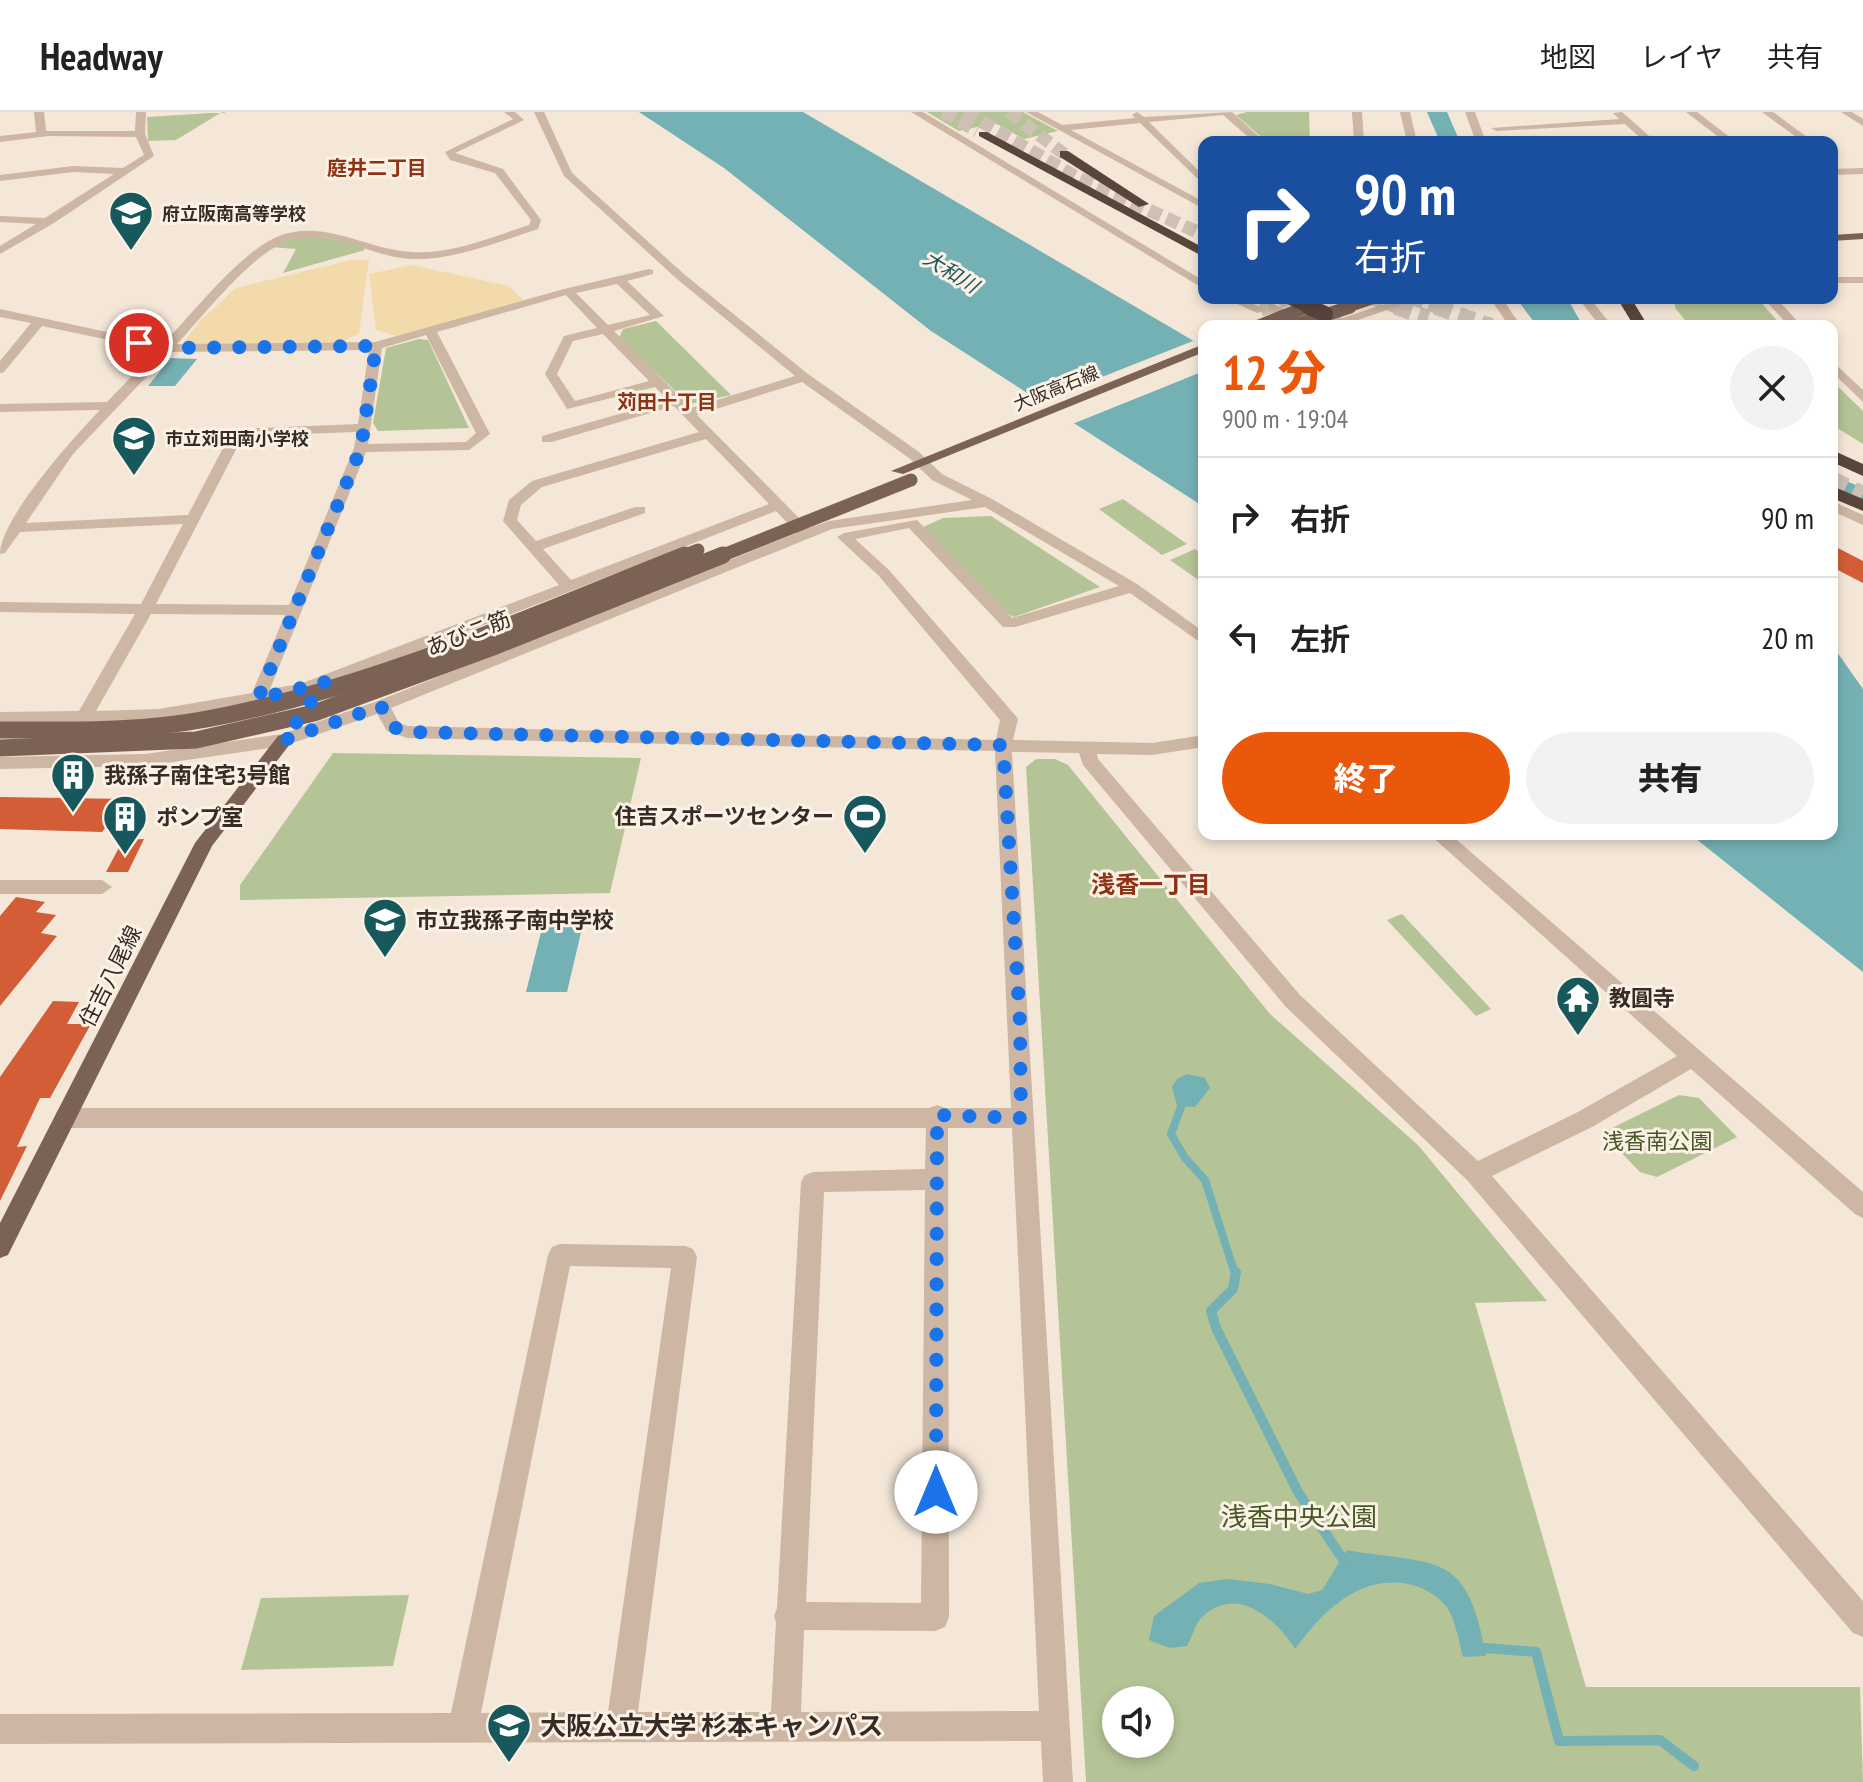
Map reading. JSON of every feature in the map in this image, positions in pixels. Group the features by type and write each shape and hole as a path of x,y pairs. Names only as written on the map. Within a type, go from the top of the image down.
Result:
{"highway":[{"path":"983,134 1198,250"},
{"path":"1064,154 1198,236"},
{"path":"1838,458 1863,471"},
{"path":"1838,494 1863,506"}],"main road":[{"path":"1838,230 1863,228"},
{"path":"1838,238 1863,236"},
{"path":"1284,320 1351,304"},
{"path":"1304,320 1322,311"},
{"name":"大阪高石線","path":"928,464 1198,351"},
{"name":"大阪高石線","path":"928,464 947,466 1198,363"},
{"name":"あびこ筋","path":"0,748 196,740 314,713 493,647 928,464"},
{"name":"あびこ筋","path":"0,730 121,728 203,720 329,690 487,634 905,476"},
{"name":"住吉八尾線","path":"0,1247 204,843 284,740"}],"street":[{"path":"39,112 41,133"},
{"path":"0,251 149,156 140,134 141,112"},
{"path":"539,112 568,174 681,277 804,377 928,464 1132,587 1198,636"},
{"path":"916,112 1198,282"},
{"path":"1031,112 1198,203"},
{"path":"1061,128 1138,116 1225,112 1253,136"},
{"path":"1357,112 1359,136"},
{"path":"1405,112 1411,136"},
{"path":"1470,112 1479,136"},
{"path":"1616,112 1644,136"},
{"path":"1691,112 1723,136"},
{"path":"1767,112 1801,136"},
{"path":"1846,112 1863,123"},
{"path":"0,550 68,451 258,252 280,237 304,231 337,235 417,256 534,227 536,220 499,171 453,158 450,152 516,115"},
{"path":"1138,116 1198,173"},
{"path":"1499,136 1495,124 1627,121"},
{"path":"0,139 41,133 140,134"},
{"path":"1838,163 1850,171"},
{"path":"0,178 94,168 126,171"},
{"path":"1838,172 1863,171"},
{"path":"0,191 44,173"},
{"path":"1158,181 1198,177"},
{"path":"0,219 50,221"},
{"path":"0,313 164,348 376,346 568,291 649,272"},
{"path":"619,280 658,316 568,339 551,374 572,406 658,382"},
{"path":"1838,280 1863,280"},
{"path":"568,291 690,413 776,506 806,533"},
{"path":"1252,304 1292,320"},
{"path":"1322,311 1372,304"},
{"path":"1589,304 1601,320"},
{"path":"1775,304 1790,320"},
{"path":"1322,311 1348,320"},
{"path":"0,369 38,323"},
{"path":"361,448 469,446 483,434 430,331"},
{"path":"258,699 361,448 376,346"},
{"path":"1838,371 1863,398"},
{"path":"690,413 804,377"},
{"path":"547,439 566,437 677,401"},
{"path":"0,408 112,406"},
{"path":"84,717 146,609 238,432 364,428"},
{"path":"569,587 510,521 514,503 537,484 708,434"},
{"path":"534,547 643,513 626,496"},
{"path":"0,763 145,760 284,740 381,706 840,521 987,502"},
{"path":"0,718 159,715 258,699 325,682 776,506"},
{"path":"1838,508 1863,521"},
{"path":"15,528 193,519"},
{"path":"1058,1782 1021,1118 1019,993 1003,745 1009,719 884,573 844,537 912,523 1009,624 1132,587"},
{"path":"0,607 292,610"},
{"path":"469,626 492,626 507,646 499,658"},
{"path":"284,740 325,682"},
{"path":"381,706 393,727 407,732 1152,749 1198,742"},
{"path":"145,760 136,747 143,731 159,715"},
{"path":"1087,748 1089,761 1293,1001 1475,1173 1863,1623"},
{"path":"1445,840 1863,1207"},
{"path":"0,887 102,887"},
{"path":"1475,1173 1584,1120 1694,1057"},
{"path":"65,1118 937,1115 1021,1118"},
{"path":"788,1616 935,1617 937,1115"},
{"path":"785,1727 788,1616 813,1182 937,1179"},
{"path":"463,1728 560,1255 685,1257 621,1728"},
{"path":"0,1729 1055,1726"}],"green space":[{"path":"222,112 176,140 148,141 147,117"},
{"path":"927,112 1023,112 1058,131 1024,139 995,123 959,131"},
{"path":"1247,112 1309,112 1310,136 1260,136 1236,115"},
{"path":"307,234 361,245 365,250 283,273 296,249 271,247"},
{"path":"1675,304 1762,304 1777,320 1685,320"},
{"path":"656,321 731,395 689,404 619,338 623,329"},
{"path":"419,339 428,340 469,428 378,431 373,423 386,348"},
{"path":"1838,387 1863,411 1863,444 1838,429"},
{"path":"1123,499 1187,544 1162,555 1099,509"},
{"path":"991,516 1100,587 1014,617 1008,614 923,527 943,518"},
{"path":"1195,549 1198,551 1198,580 1170,560"},
{"path":"333,753 641,758 610,893 240,900 240,885"},
{"name":"浅香中央公園","path":"1036,759 1055,759 1068,765 1270,1014 1418,1145 1547,1301 1475,1303 1586,1687 1860,1687 1863,1782 1086,1782 1026,767"},
{"path":"1402,914 1491,1009 1476,1016 1387,920"},
{"name":"浅香南公園","path":"1679,1095 1699,1098 1737,1137 1657,1177 1640,1172 1602,1133"},
{"path":"409,1595 393,1666 241,1670 261,1598"}],"sand":[{"path":"351,260 369,260 359,334 341,342 182,344 201,320 236,288"},
{"path":"412,265 509,286 525,302 396,336 376,330 369,274"}],"water":[{"name":"大和川","path":"639,112 803,112 1198,343 1198,503 931,331 724,168"},
{"path":"1520,304 1570,304 1580,320 1532,320"},
{"path":"171,358 197,359 175,386 148,386"},
{"path":"1838,654 1863,689 1863,972 1698,840 1838,840"},
{"path":"543,924 583,924 567,992 526,992"},
{"path":"1187,1074 1205,1078 1210,1088 1195,1107 1177,1106 1172,1087 1177,1079"},
{"path":"1347,1550 1426,1562 1443,1568 1457,1579 1469,1596 1486,1656 1463,1657 1451,1614 1437,1597 1413,1585 1394,1582 1377,1584 1345,1598 1318,1621 1295,1649 1266,1616 1241,1604 1214,1608 1201,1618 1187,1646 1170,1648 1149,1640 1154,1616 1199,1583 1227,1579 1270,1584 1308,1594 1322,1590"}],"pier":[{"path":"1198,339 1198,373 1070,425 1036,403"}],"building":[{"path":"1838,548 1863,561 1863,583 1838,570"},
{"name":"我孫子南住宅3号館","path":"0,797 129,799 102,832 0,829"},
{"name":"ポンプ室","path":"144,839 128,872 106,872 123,840"},
{"path":"16,897 45,902 36,912 56,915 41,933 57,936 0,1006 0,916"},
{"path":"53,1001 79,1002 67,1024 91,1024 50,1098 40,1098 17,1147 27,1146 0,1201 0,1077"}],"waterway":[{"path":"1437,112 1447,136"},
{"path":"1838,487 1863,500"},
{"path":"1181,1107 1171,1134 1185,1158 1205,1180 1235,1274"},
{"path":"1236,1272 1233,1289 1211,1311 1216,1328 1298,1492 1342,1558"},
{"path":"1485,1648 1536,1652 1559,1741 1660,1740 1694,1766"}],"tunnel":[{"path":"943,112 977,131"},
{"path":"965,112 1078,178 1198,232"},
{"path":"1009,112 1064,154"},
{"path":"1269,308 1279,304"},
{"path":"1388,304 1402,309"},
{"path":"1428,304 1442,309"},
{"path":"1396,307 1428,318"},
{"path":"1436,307 1474,320"},
{"path":"1261,310 1269,308"},
{"path":"1838,482 1863,494"}],"place":[{"name":"府立阪南高等学校","path":"131,252"},
{"name":"市立苅田南小学校","path":"134,477"},
{"name":"我孫子南住宅3号館","path":"73,814"},
{"name":"住吉スポーツセンター","path":"865,855"},
{"name":"ポンプ室","path":"125,856"},
{"name":"市立我孫子南中学校","path":"385,959"},
{"name":"教圓寺","path":"1578,1037"},
{"name":"大阪公立大学 杉本キャンパス","path":"509,1764"}],"district":[{"name":"庭井二丁目","path":"377,168"},
{"name":"苅田十丁目","path":"667,402"},
{"name":"浅香一丁目","path":"1151,884"}],"route":[{"path":"139,343 164,348 376,346 361,448 258,699 325,682 284,740 381,706 393,727 407,732 1003,745 1020,1023 1021,1118 937,1115 936,1492"}]}
